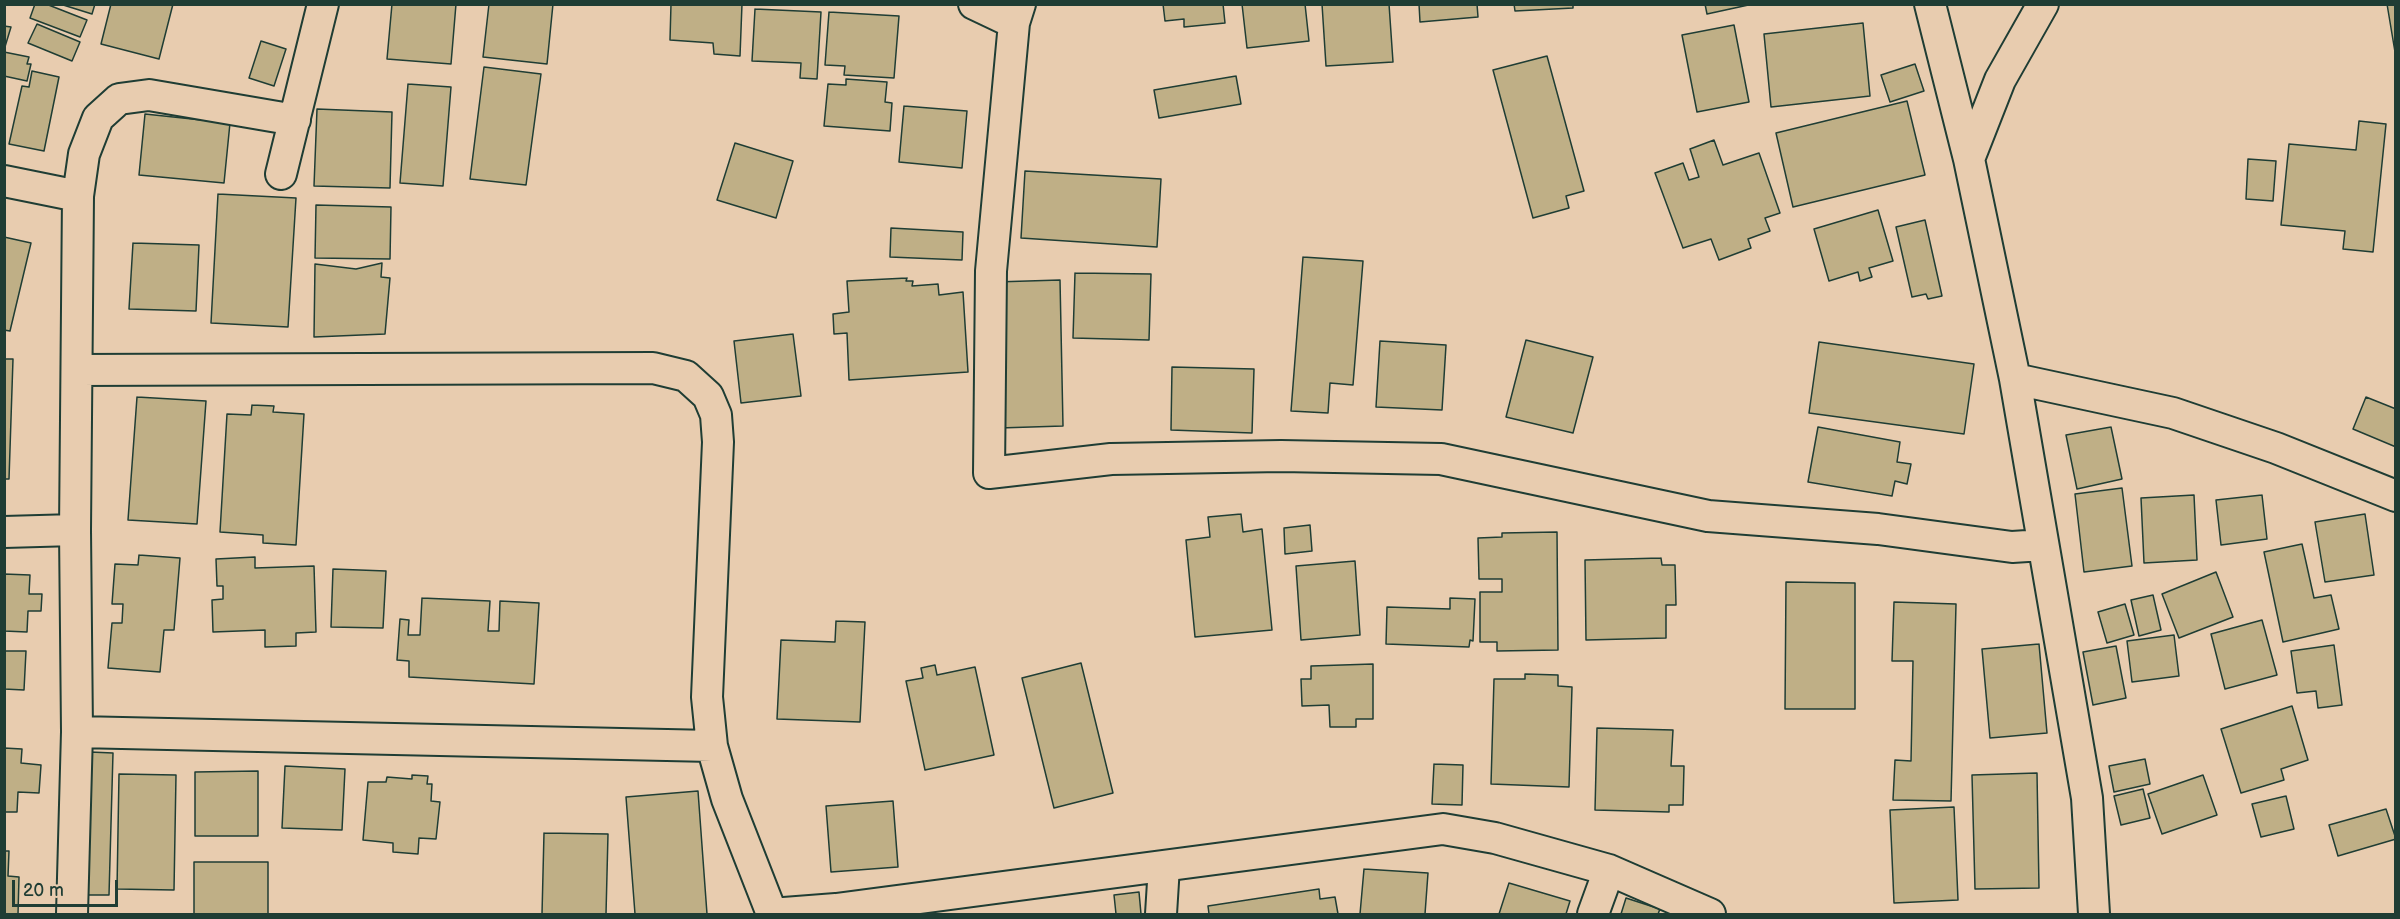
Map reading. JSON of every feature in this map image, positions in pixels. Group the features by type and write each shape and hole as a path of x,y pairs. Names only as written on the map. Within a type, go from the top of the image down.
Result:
{"street":[{"path":"281,174 323,4"},
{"path":"974,4 1017,14 991,272 989,473 1111,459 1281,456 1442,459 1708,516 1878,528 2012,547 2043,545"},
{"path":"1930,4 1969,159 2015,379 2087,798 2094,915"},
{"path":"1969,159 2000,80 2043,4"},
{"path":"72,915 77,732 75,530 78,196 84,154 98,118 119,99 149,95 295,120"},
{"path":"4,181 78,196"},
{"path":"77,370 653,369 686,376 708,396 716,415 718,442 707,697 712,746 727,799 772,914 836,912 1443,829 1495,838 1609,870 1710,915"},
{"path":"2015,379 2172,412 2276,448 2396,496"},
{"path":"4,532 75,530"},
{"path":"77,732 712,746"},
{"path":"1161,915 1164,866"},
{"path":"1593,915 1609,870"}],"building":[{"path":"35,4 46,4 87,20 80,37 30,18"},
{"path":"60,4 95,4 92,14"},
{"path":"111,4 173,4 159,59 101,44"},
{"path":"392,4 456,4 451,64 387,59"},
{"path":"489,4 553,4 547,64 483,57"},
{"path":"671,4 742,4 740,56 714,54 713,43 670,40"},
{"path":"1163,4 1223,4 1225,23 1184,27 1184,19 1165,21"},
{"path":"1242,4 1305,4 1309,41 1247,48"},
{"path":"1322,4 1389,4 1393,62 1326,66"},
{"path":"1419,4 1477,4 1478,17 1420,22"},
{"path":"1514,4 1573,4 1573,8 1515,11"},
{"path":"1705,4 1753,4 1707,14"},
{"path":"2387,4 2396,4 2396,58"},
{"path":"755,9 821,12 817,79 800,78 801,63 752,61"},
{"path":"829,12 899,16 894,78 844,75 845,66 825,65"},
{"path":"1863,23 1870,96 1771,107 1764,34"},
{"path":"37,24 80,42 72,61 28,43"},
{"path":"1734,25 1749,102 1697,112 1682,35"},
{"path":"4,26 11,27 4,50"},
{"path":"261,41 286,49 274,86 249,78"},
{"path":"4,52 29,57 27,64 31,64 27,81 4,76"},
{"path":"1547,56 1584,191 1566,196 1569,208 1533,218 1493,70"},
{"path":"1915,64 1924,91 1890,102 1881,75"},
{"path":"484,67 541,74 526,185 470,179"},
{"path":"32,71 59,77 44,151 9,144 22,86 29,87"},
{"path":"1236,76 1241,104 1159,118 1154,90"},
{"path":"846,79 887,82 885,102 892,103 890,131 824,126 828,84 846,85"},
{"path":"408,84 451,87 443,186 400,183"},
{"path":"1907,101 1925,175 1793,207 1776,133"},
{"path":"904,106 967,111 962,168 899,162"},
{"path":"317,109 392,112 390,188 314,186"},
{"path":"145,114 230,123 224,183 139,175"},
{"path":"2359,121 2386,124 2373,252 2343,249 2345,231 2281,225 2289,144 2356,150"},
{"path":"1714,140 1723,165 1759,153 1780,213 1765,218 1770,231 1748,239 1751,248 1719,260 1711,239 1683,248 1655,173 1683,163 1689,180 1699,177 1690,149"},
{"path":"735,143 793,161 776,218 717,200"},
{"path":"2248,159 2276,161 2273,201 2246,199"},
{"path":"1025,171 1161,179 1157,247 1021,238"},
{"path":"218,194 296,198 288,327 211,323"},
{"path":"316,205 391,207 390,259 315,258"},
{"path":"1878,210 1893,261 1869,268 1872,277 1860,281 1858,272 1829,281 1814,229"},
{"path":"1925,220 1942,296 1928,299 1926,294 1912,297 1896,227"},
{"path":"891,228 963,232 962,260 890,257"},
{"path":"4,237 31,243 10,331 4,330"},
{"path":"133,243 199,245 196,311 129,309"},
{"path":"1303,257 1363,261 1353,385 1330,383 1328,413 1291,411"},
{"path":"382,263 381,277 390,278 385,334 314,337 315,264 356,269"},
{"path":"1075,273 1151,274 1149,340 1073,338"},
{"path":"907,278 906,281 913,281 912,286 938,284 939,295 963,292 968,372 849,380 847,333 834,334 833,314 849,312 847,281"},
{"path":"1060,280 1063,426 999,428 995,282"},
{"path":"793,334 801,396 741,403 734,341"},
{"path":"1526,340 1593,357 1573,433 1506,417"},
{"path":"1380,341 1446,345 1442,410 1376,407"},
{"path":"1819,342 1974,364 1964,434 1809,413"},
{"path":"4,359 13,359 9,479 4,479"},
{"path":"1172,367 1254,369 1252,433 1171,430"},
{"path":"137,397 206,401 197,524 128,520"},
{"path":"2366,397 2396,409 2396,447 2353,429"},
{"path":"252,405 274,406 273,412 304,414 296,545 263,543 263,535 220,532 227,414 251,415"},
{"path":"1818,427 1900,442 1897,462 1911,464 1907,484 1895,481 1892,496 1808,482"},
{"path":"2111,427 2122,479 2077,489 2066,435"},
{"path":"2122,488 2132,566 2084,572 2075,494"},
{"path":"2194,495 2197,560 2144,563 2141,498"},
{"path":"2262,495 2267,539 2221,545 2216,500"},
{"path":"1241,514 1243,532 1262,529 1272,630 1195,637 1186,540 1210,537 1208,517"},
{"path":"2365,514 2374,575 2325,582 2315,522"},
{"path":"1310,525 1312,551 1285,554 1284,528"},
{"path":"1557,532 1558,650 1497,651 1497,642 1480,642 1480,592 1502,592 1502,579 1479,579 1478,538 1502,537 1502,533"},
{"path":"2302,544 2314,598 2331,595 2339,629 2283,642 2264,552"},
{"path":"139,555 180,558 174,630 164,630 160,672 108,668 112,623 122,623 123,604 112,604 115,564 138,565"},
{"path":"255,557 255,568 314,566 316,632 296,633 296,646 265,647 265,630 213,632 212,600 223,599 223,586 217,586 216,559"},
{"path":"1661,558 1662,565 1675,565 1676,605 1666,605 1666,638 1586,640 1585,560"},
{"path":"1355,561 1360,635 1301,640 1296,566"},
{"path":"333,569 386,571 383,628 331,627"},
{"path":"2216,572 2233,617 2179,638 2162,594"},
{"path":"4,574 30,575 29,594 42,594 41,611 28,611 27,632 4,631"},
{"path":"1786,582 1855,583 1855,709 1785,709"},
{"path":"2153,595 2161,630 2139,636 2131,600"},
{"path":"422,598 490,601 488,631 499,631 500,601 539,603 534,684 409,677 409,661 397,660 400,619 409,620 408,635 420,635"},
{"path":"1450,598 1475,599 1473,641 1470,640 1469,647 1386,644 1387,607 1450,609"},
{"path":"1894,602 1956,604 1951,801 1893,800 1895,760 1911,761 1913,661 1892,661"},
{"path":"2125,604 2134,635 2107,643 2098,612"},
{"path":"2262,620 2277,675 2225,689 2211,634"},
{"path":"836,621 865,622 860,722 777,719 781,640 835,642"},
{"path":"2174,635 2179,676 2132,682 2127,641"},
{"path":"2039,644 2047,733 1990,738 1982,649"},
{"path":"2334,645 2342,705 2318,708 2316,691 2297,693 2291,651"},
{"path":"2116,646 2126,698 2093,705 2083,652"},
{"path":"4,651 26,651 24,690 4,689"},
{"path":"1081,663 1113,793 1054,808 1022,678"},
{"path":"1373,664 1373,719 1356,719 1356,727 1330,727 1329,705 1302,706 1301,679 1311,679 1311,666"},
{"path":"935,665 937,675 975,667 994,755 925,770 906,681 923,678 921,668"},
{"path":"1525,674 1558,675 1558,686 1572,687 1569,787 1491,784 1494,679 1525,679"},
{"path":"2292,706 2308,760 2281,769 2284,780 2241,793 2221,729"},
{"path":"1597,728 1673,730 1671,766 1684,766 1683,805 1669,805 1669,812 1595,810"},
{"path":"4,748 22,749 21,763 41,765 39,793 18,792 17,812 4,812"},
{"path":"90,752 113,753 109,895 86,895"},
{"path":"2145,759 2150,784 2114,792 2109,766"},
{"path":"1434,764 1463,765 1462,805 1432,804"},
{"path":"285,766 345,769 342,830 282,828"},
{"path":"258,771 258,836 195,836 195,772"},
{"path":"2037,773 2039,888 1975,889 1972,775"},
{"path":"119,774 176,775 174,890 117,889"},
{"path":"412,775 428,776 427,784 432,784 431,801 440,802 436,839 419,838 418,854 393,852 393,843 363,840 368,782 386,782 387,777 412,779"},
{"path":"2203,775 2217,815 2162,834 2148,794"},
{"path":"2143,789 2150,818 2121,825 2114,796"},
{"path":"698,791 707,914 635,914 626,797"},
{"path":"2286,796 2294,829 2261,837 2252,804"},
{"path":"893,801 898,867 831,872 826,806"},
{"path":"1954,807 1958,900 1894,903 1890,810"},
{"path":"2386,809 2396,839 2338,856 2329,825"},
{"path":"544,833 608,834 606,914 542,914"},
{"path":"4,851 9,851 8,876 19,877 18,914 4,914"},
{"path":"194,862 268,862 268,914 194,914"},
{"path":"1364,869 1428,873 1425,914 1360,914"},
{"path":"1509,883 1570,901 1566,914 1499,914"},
{"path":"1319,889 1320,899 1335,897 1338,914 1209,914 1208,906"},
{"path":"1139,892 1141,914 1116,914 1114,895"},
{"path":"1626,898 1660,909 1658,914 1621,914"}]}
